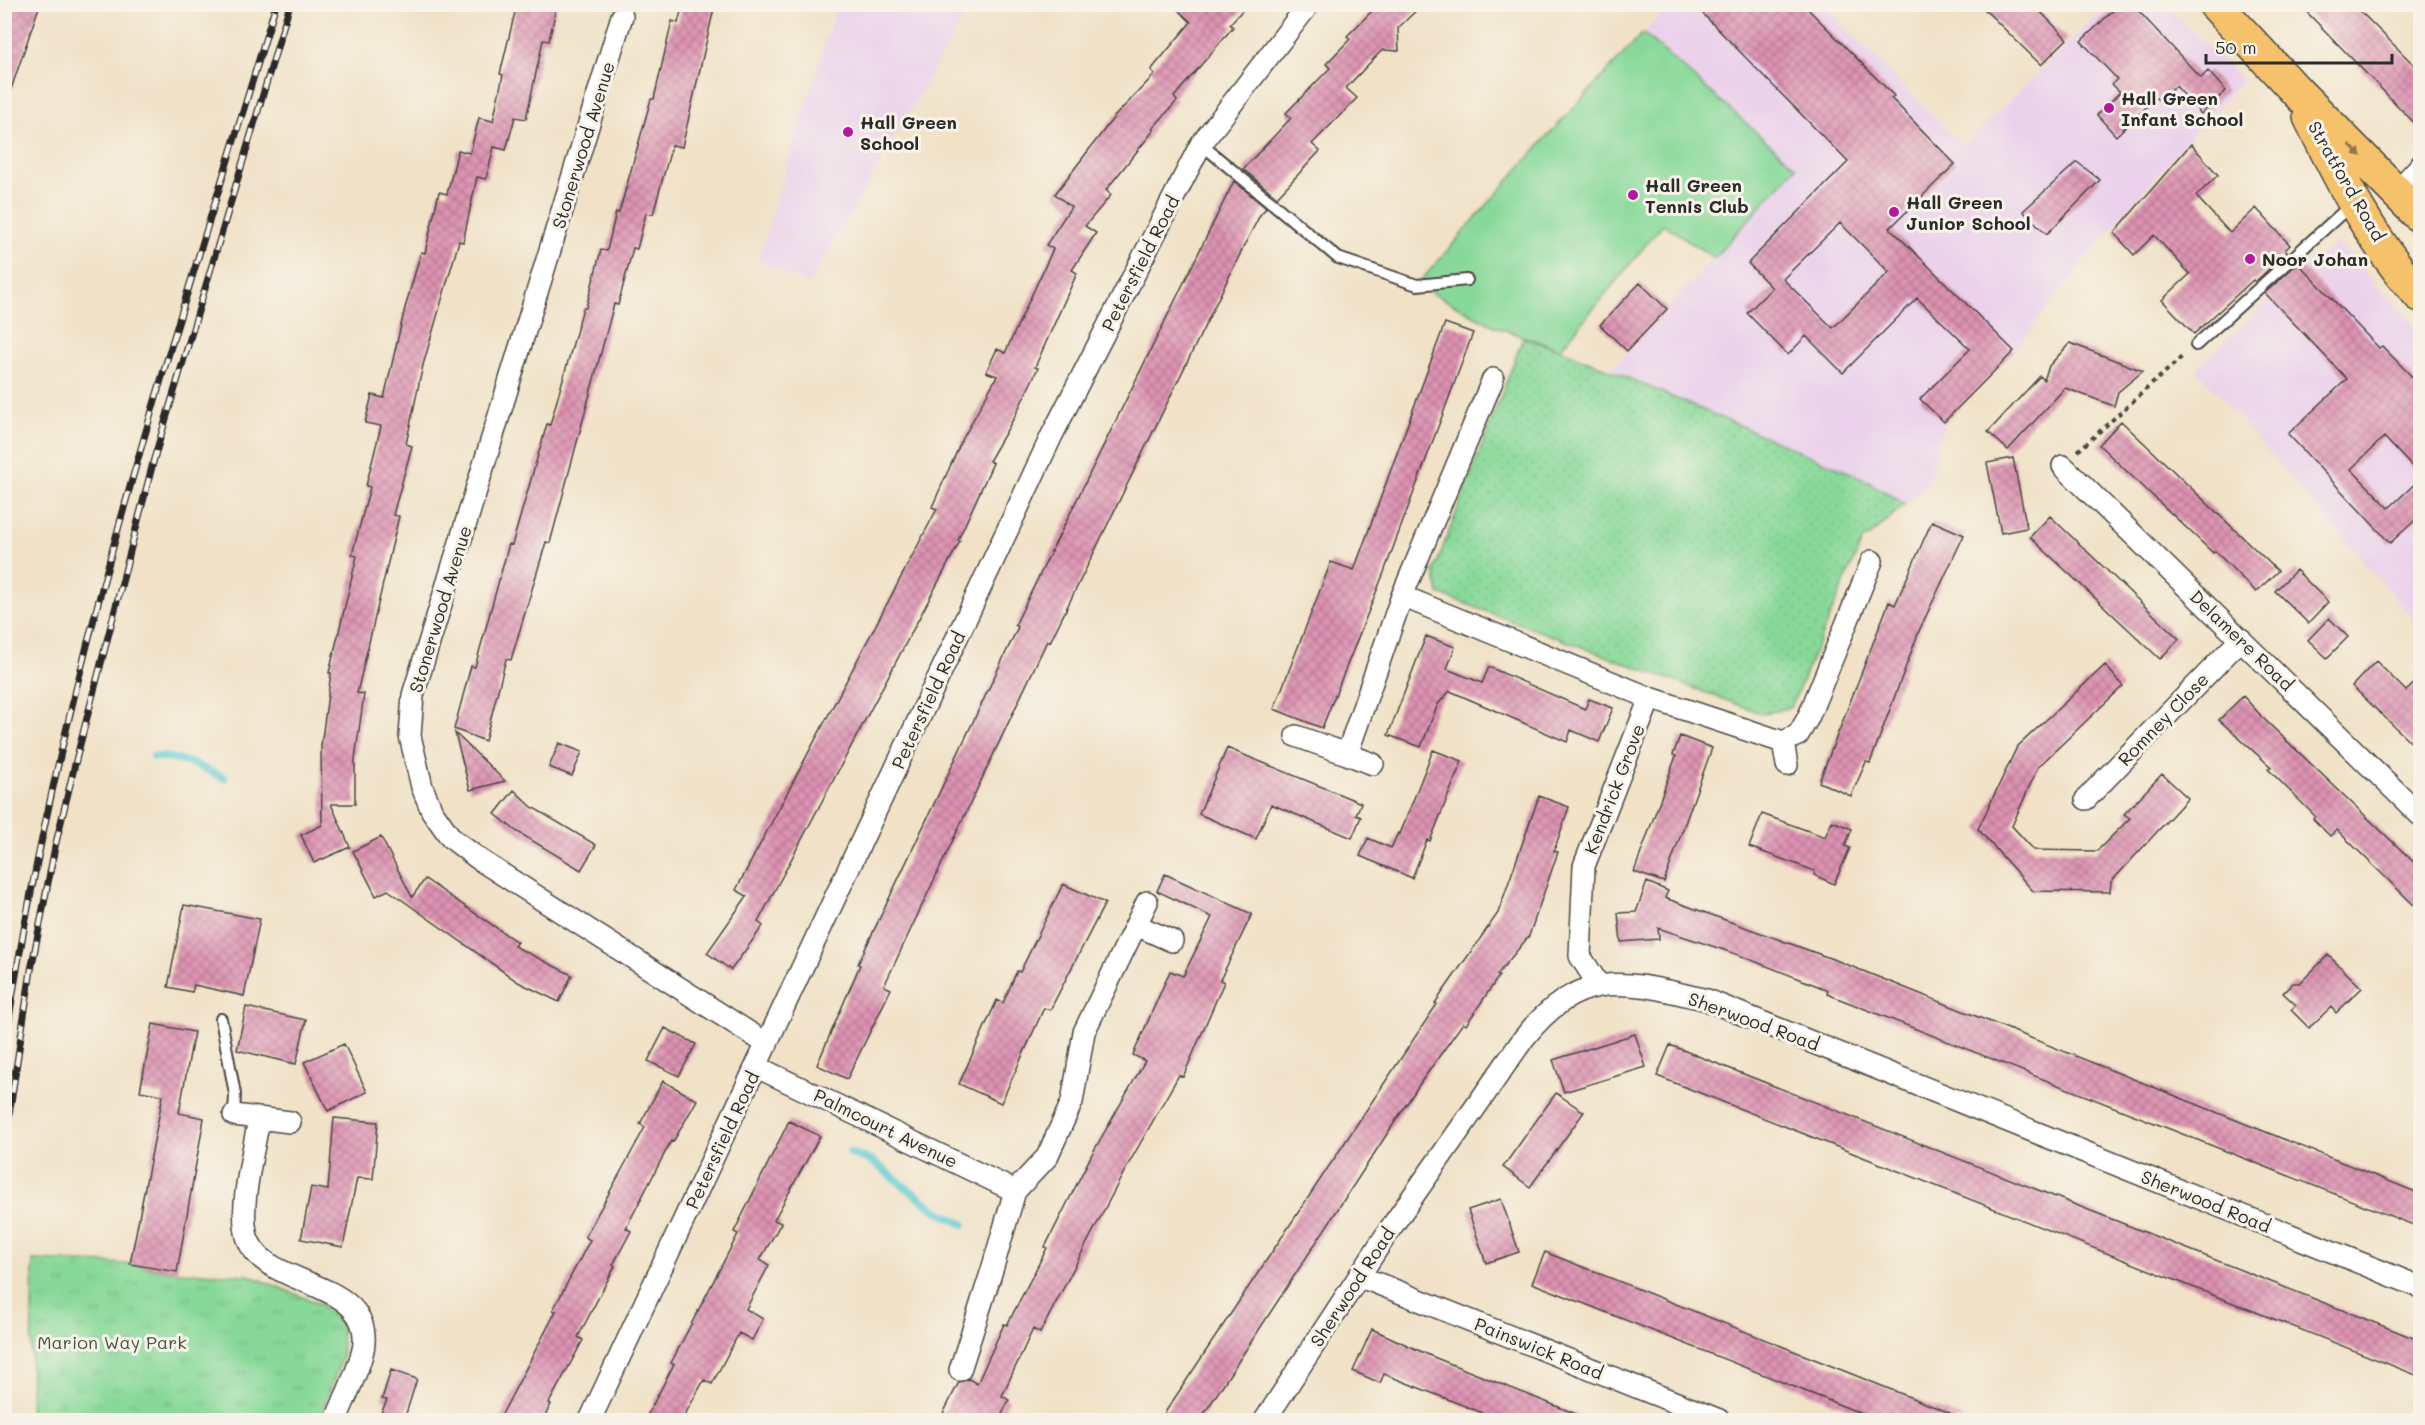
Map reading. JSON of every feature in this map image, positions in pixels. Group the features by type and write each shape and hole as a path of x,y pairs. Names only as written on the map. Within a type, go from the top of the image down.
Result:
{"highway":[{"name":"Stratford Road","path":"2215,4 2299,94 2421,216"},
{"name":"Stratford Road","path":"2299,94 2361,212 2421,295"},
{"path":"2361,212 2397,192"}],"street":[{"name":"Petersfield Road","path":"590,1420 1052,435 1201,144 1309,4"},
{"name":"Stonerwood Avenue","path":"622,16 413,695 410,736 422,787 432,811 451,838 500,873 767,1044"},
{"path":"2397,192 2421,166"},
{"path":"1347,754 1402,596 1493,379"},
{"name":"Delamere Road","path":"2063,466 2421,815"},
{"path":"1402,596 1650,698 1784,742 1798,735 1808,718 1872,561"},
{"name":"Romney Close","path":"2086,799 2241,639"},
{"name":"Kendrick Grove","path":"1598,984 1580,956 1584,866 1650,698"},
{"path":"1296,736 1373,764"},
{"path":"1784,742 1787,765"},
{"path":"960,1370 1015,1191 1047,1157 1072,1102 1084,1032 1147,902"},
{"path":"1136,925 1173,941"},
{"name":"Sherwood Road","path":"1265,1420 1359,1276 1540,1018 1557,1005 1598,984 1646,986 1707,1000 2421,1287"},
{"name":"Palmcourt Avenue","path":"757,1067 1015,1191"},
{"path":"234,1114 290,1122"},
{"path":"259,1119 245,1211 248,1241 254,1250 282,1273 340,1297 358,1318 363,1331 364,1345 336,1420"},
{"name":"Painswick Road","path":"1359,1276 1719,1420"}],"lane":[{"path":"1201,144 1338,258 1417,285 1467,280"},
{"path":"2196,345 2361,212"},
{"path":"221,1019 235,1094 234,1114"}],"path":[{"path":"2063,466 2087,441 2196,345"}],"shaded area":[{"name":"Hall Green School","path":"837,4 971,5 809,285 758,260"},
{"name":"Hall Green Junior School","path":"1670,5 1822,5 1963,146 2107,5 2164,5 2243,80 2190,137 2083,262 2014,351 1944,422 1928,483 1905,504 1860,477 1611,370 1796,167 1643,33"},
{"path":"2338,243 2420,331 2420,627 2196,369 2302,268"}],"green space":[{"name":"Hall Green Tennis Club","path":"1643,33 1796,167 1714,258 1663,224 1560,349 1496,327 1417,285 1543,141"},
{"path":"1523,338 1560,349 1860,477 1905,504 1869,537 1863,539 1791,707 1763,714 1439,594 1434,571"},
{"name":"Marion Way Park","path":"33,1260 130,1264 177,1272 248,1275 320,1304 341,1325 342,1357 319,1420 30,1420"}],"building":[{"path":"4,4 40,4 8,98 4,98"},
{"path":"517,4 557,4 549,41 543,40 526,119 515,117 506,150 494,147 486,179 477,177 463,242 459,241 423,365 406,444 412,446 393,515 399,516 357,693 364,694 355,759 355,804 331,804 350,847 314,863 301,835 322,825 321,746 331,673 329,673 357,556 352,555 370,487 366,486 381,426 365,423 372,395 384,398 405,308 421,252 425,253 439,192 447,194 458,150 470,153 479,118 493,121 503,75 500,74"},
{"path":"683,4 715,4 682,147 672,145 653,214 646,213 637,249 633,248 618,305 614,304 550,543 546,542 511,660 506,659 485,741 454,729 471,666 475,667 509,544 512,545 547,424 550,425 583,308 586,308 601,250 607,251 616,212 619,213 651,99 654,99 672,21 678,23"},
{"path":"1172,4 1248,4 1230,24 1233,27 1174,97 1177,101 1152,129 1154,130 1106,190 1111,195 1085,226 1096,233 1072,270 1077,273 1035,367 1038,368 1014,418 989,461 993,463 958,540 960,541 758,922 763,926 731,970 707,953 747,896 736,890 937,509 932,507 961,442 997,376 986,372 997,349 1005,353 1053,249 1046,245 1071,207 1055,194 1114,117 1155,74 1151,70 1191,22"},
{"path":"1379,4 1423,4 1398,28 1399,51 1382,50 1346,88 1357,98 1312,144 1320,151 1277,197 1243,169 1291,118 1286,113 1330,68 1326,64 1350,39 1347,36"},
{"path":"1713,4 1803,4 1894,96 1891,98 1955,164 1890,228 2014,351 1944,422 1920,399 1970,349 1917,298 1843,373 1806,336 1788,355 1747,313 1772,288 1748,263 1848,162 1703,14","holes":["1840,223 1889,272 1833,328 1783,279"]},
{"path":"1979,4 2033,4 2067,39 2041,65"},
{"path":"2120,4 2132,4 2201,78 2208,71 2226,91 2201,114 2176,86 2160,101 2156,98 2116,136 2097,115 2120,92 2112,84 2117,79 2081,41"},
{"path":"2299,4 2353,4 2421,72 2421,130"},
{"path":"2191,144 2218,175 2196,196 2230,233 2256,208 2290,245 2285,250 2287,252 2255,282 2253,280 2194,334 2162,300 2190,274 2154,235 2134,255 2114,233"},
{"path":"2077,162 2100,180 2047,234 2023,211"},
{"path":"1234,181 1266,208 1245,244 1050,642 1047,641 884,986 891,989 847,1079 817,1065 860,965 858,964 1018,627 1015,625"},
{"path":"2298,263 2379,348 2382,346 2421,386 2421,476 2384,437 2351,469 2389,508 2421,478 2421,515 2390,543 2288,434 2347,379 2265,293"},
{"path":"1640,283 1667,309 1627,351 1600,325"},
{"path":"1445,323 1473,333 1383,575 1322,728 1274,709 1331,562 1354,570"},
{"path":"2070,343 2143,371 2118,392 2114,406 2065,388 2008,450 1988,432 2040,376 2044,380 2049,366"},
{"path":"2121,421 2278,571 2256,592 2215,551 2213,553 2099,445"},
{"path":"2013,458 2027,528 2001,533 1987,463"},
{"path":"2050,516 2179,639 2160,659 2030,537"},
{"path":"1932,521 1964,535 1919,631 1870,763 1866,762 1851,796 1819,782 1889,602 1895,605"},
{"path":"2296,570 2328,602 2308,623 2275,591"},
{"path":"2329,618 2348,637 2327,658 2308,640"},
{"path":"1426,636 1455,647 1447,669 1482,683 1489,667 1585,709 1589,699 1613,708 1599,742 1571,730 1567,742 1450,691 1438,704 1421,747 1388,735"},
{"path":"2376,661 2406,691 2421,677 2421,752 2352,686"},
{"path":"2105,665 2123,686 2038,767 2012,826 2034,850 2097,851 2130,818 2124,814 2162,774 2188,798 2111,882 2110,892 2033,891 1978,829 2017,747"},
{"path":"2243,696 2265,720 2421,869 2421,912 2337,830 2330,836 2313,819 2315,816 2268,769 2271,767 2219,720"},
{"path":"455,733 505,781 470,790"},
{"path":"1680,736 1712,748 1664,882 1634,872 1676,756 1673,755"},
{"path":"559,743 582,752 572,776 549,767"},
{"path":"1227,748 1361,803 1356,815 1361,817 1352,838 1271,804 1256,839 1199,814"},
{"path":"1433,750 1462,761 1430,841 1427,840 1412,878 1360,856 1368,838 1391,848 1398,833 1400,834"},
{"path":"514,790 532,807 596,845 581,870 516,831 495,814"},
{"path":"1539,796 1569,807 1554,851 1558,852 1529,936 1497,975 1499,976 1466,1025 1463,1023 1421,1082 1200,1420 1160,1420 1437,1004 1435,1003 1498,913"},
{"path":"1762,814 1825,837 1832,821 1852,829 1845,846 1850,848 1834,884 1814,875 1815,871 1749,847"},
{"path":"381,837 412,897 425,879 517,942 514,946 572,975 559,1002 518,982 388,890 376,896 353,851"},
{"path":"1165,874 1252,914 1220,980 1224,982 1183,1077 1179,1075 1124,1172 1040,1333 1033,1329 1002,1396 1009,1400 999,1420 940,1420 959,1382 969,1379 977,1384 1004,1324 1007,1325 1047,1248 1045,1247 1092,1154 1145,1061 1133,1055 1170,971 1183,976 1212,917 1157,891"},
{"path":"1647,882 1668,891 1665,898 1838,961 2421,1194 2421,1228 1827,994 1828,990 1736,954 1658,928 1659,939 1621,942 1618,913 1636,912"},
{"path":"1063,884 1105,903 1050,1010 1044,1008 1001,1103 959,1084 997,1000 1003,1003 1017,971 1020,972"},
{"path":"184,905 260,919 244,996 194,985 192,992 168,987"},
{"path":"2328,955 2362,988 2336,1013 2331,1007 2309,1028 2291,1010 2296,1005 2283,993 2293,983 2300,983"},
{"path":"246,1007 306,1020 296,1064 237,1050"},
{"path":"153,1024 194,1032 179,1113 204,1118 177,1272 130,1264 163,1095 140,1091"},
{"path":"665,1028 696,1044 679,1076 648,1061"},
{"path":"1635,1034 1646,1067 1564,1092 1553,1060"},
{"path":"344,1044 367,1092 328,1111 304,1062"},
{"path":"1670,1045 2421,1341 2421,1377 1657,1076"},
{"path":"663,1081 697,1100 673,1142 671,1141 626,1228 631,1231 578,1337 583,1340 549,1403 551,1404 543,1420 499,1420 556,1311 553,1310 590,1240 585,1237 645,1127 640,1124"},
{"path":"1556,1093 1584,1112 1530,1187 1503,1167"},
{"path":"334,1118 378,1122 373,1179 357,1178 343,1247 301,1239 311,1187 328,1190"},
{"path":"789,1121 820,1136 774,1220 781,1223 760,1260 769,1265 746,1309 763,1319 752,1340 739,1333 712,1384 704,1380 682,1420 645,1420 674,1364 671,1363 738,1234 734,1232"},
{"path":"1501,1199 1519,1252 1486,1263 1468,1210"},
{"path":"1545,1252 1965,1419 1878,1420 1532,1283"},
{"path":"1372,1329 1431,1356 1591,1420 1500,1420 1384,1374 1380,1383 1353,1371"},
{"path":"391,1370 417,1379 404,1420 378,1420 387,1400 382,1399"}],"waterway":[{"path":"154,757 182,760 224,778"},
{"path":"850,1153 872,1161 937,1211 963,1224"}],"railway":[{"path":"4,1052 26,918 53,786 85,654 157,393 276,4"},
{"path":"4,1148 31,970 55,847 75,764 154,459 290,4"}],"place":[{"name":"Hall Green Infant School","path":"2109,108"},
{"name":"Hall Green School","path":"848,132"},
{"name":"Hall Green Tennis Club","path":"1633,195"},
{"name":"Hall Green Junior School","path":"1894,212"},
{"name":"Noor Johan","path":"2250,259"}]}
